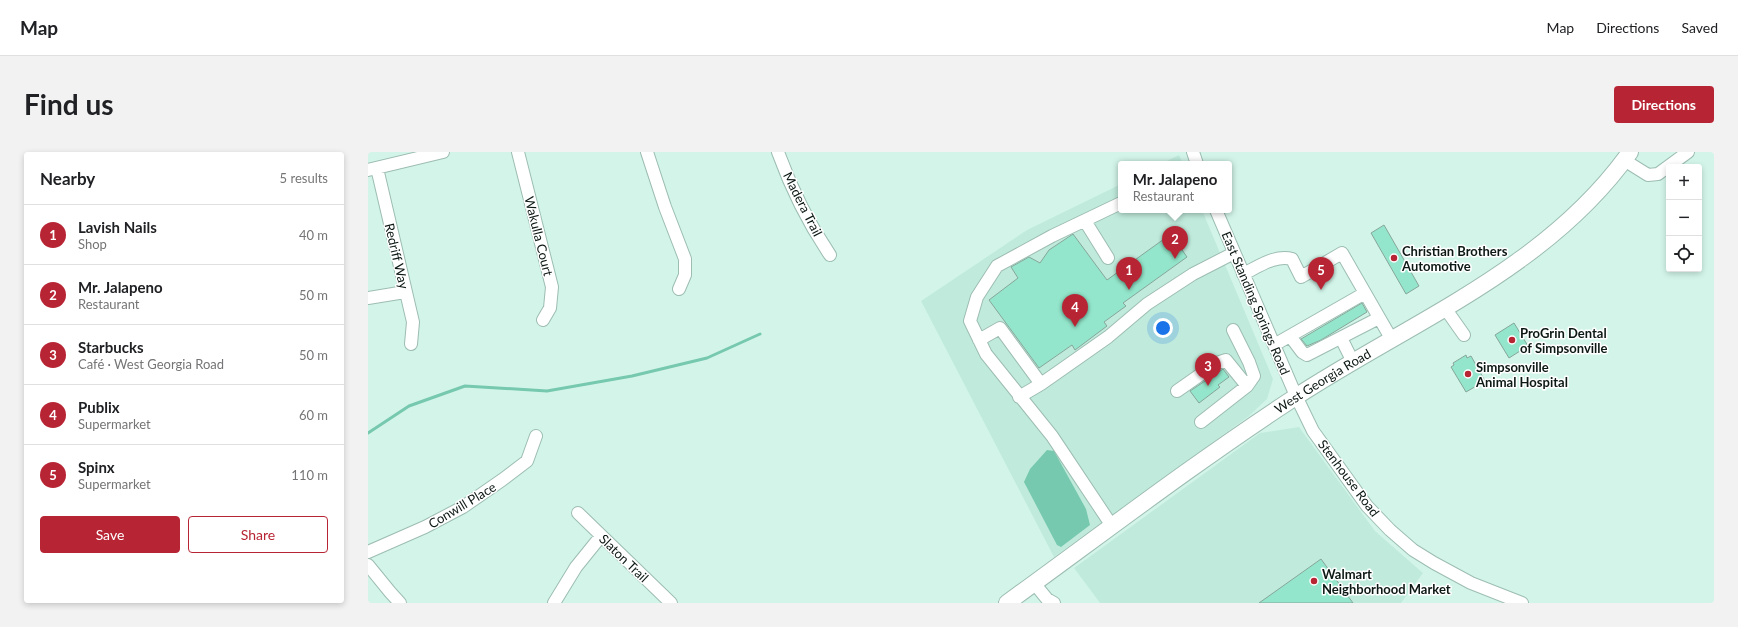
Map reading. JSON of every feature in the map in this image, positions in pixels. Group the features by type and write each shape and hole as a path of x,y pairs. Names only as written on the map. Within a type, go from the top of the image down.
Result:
{"main road":[{"name":"West Georgia Road","path":"1007,603 1217,450 1296,396 1392,340 1506,270 1555,233 1590,200 1627,156"}],"street":[{"path":"373,169 443,152"},
{"name":"Wakulla Court","path":"518,152 552,287 550,308 543,320"},
{"path":"647,152 665,207 685,259 685,275 679,289"},
{"name":"Madera Trail","path":"778,152 792,188 802,208 830,255"},
{"path":"1627,156 1648,175 1658,174 1688,152"},
{"name":"Redriff Way","path":"373,169 413,322 411,344"},
{"path":"1112,526 1052,436 1019,397 986,354 970,321 977,297 997,266 1118,204"},
{"name":"East Standing Springs Road","path":"1217,213 1296,396"},
{"path":"1085,221 1108,258"},
{"path":"1243,274 1274,259 1285,257 1292,259 1301,277 1342,253 1392,340"},
{"path":"1019,397 1108,337 1147,304 1193,274 1234,254"},
{"path":"368,298 405,292"},
{"path":"1274,345 1365,293"},
{"path":"1445,308 1464,336"},
{"path":"1290,336 1302,352 1307,355 1379,318"},
{"path":"979,340 1000,328 1040,384"},
{"path":"1201,422 1247,386 1254,376 1249,362 1233,330"},
{"path":"1341,338 1353,362"},
{"path":"1177,391 1217,363 1226,360 1247,386"},
{"name":"Stenhouse Road","path":"1296,396 1314,430 1342,472 1368,506 1390,530 1413,550 1446,570 1471,583 1522,603"},
{"name":"Conwill Place","path":"368,552 425,527 462,507 502,480 526,461 536,436"},
{"name":"Slaton Trail","path":"578,513 671,603"},
{"path":"554,603 576,567 601,536"},
{"path":"368,565 400,603"},
{"path":"1034,583 1047,599 1054,603"}],"shaded area":[{"path":"1179,155 1182,161 1167,161"},
{"path":"1118,185 1118,213 1203,213 1273,379 1267,399 1249,416 1054,557 921,301 1027,230"},
{"path":"1299,427 1375,531 1423,573 1401,603 1100,603 1074,568 1260,433"},
{"path":"1047,450 1054,451 1086,509 1090,525 1061,547 1057,545 1024,482 1030,469"}],"building":[{"name":"Christian Brothers Automotive","path":"1384,225 1419,286 1406,294 1371,233"},
{"path":"1073,234 1107,280 1171,234 1187,257 1123,303 1126,306 1104,322 1107,326 1075,350 1072,345 1039,368 989,300 1018,278 1011,267 1029,257 1040,263 1049,250"},
{"path":"1362,303 1367,312 1321,340 1307,346 1301,339"},
{"name":"ProGrin Dental of Simpsonville","path":"1514,323 1528,346 1509,358 1495,335"},
{"name":"Simpsonville Animal Hospital","path":"1466,355 1467,358 1471,356 1485,381 1466,392 1451,367 1454,365 1453,363"},
{"path":"1223,369 1229,377 1218,385 1220,387 1199,403 1190,391"},
{"name":"Walmart Neighborhood Market","path":"1321,559 1353,603 1259,603"}],"waterway":[{"path":"368,433 409,406 465,386 547,391 632,376 707,358 760,334"}],"place":[{"name":"Christian Brothers Automotive","path":"1394,258"},
{"name":"Mr. Jalapeno","path":"1175,259"},
{"name":"Lavish Nails","path":"1129,290"},
{"name":"Spinx","path":"1321,290"},
{"name":"Publix","path":"1075,327"},
{"name":"ProGrin Dental of Simpsonville","path":"1512,340"},
{"name":"Simpsonville Animal Hospital","path":"1468,374"},
{"name":"Starbucks","path":"1208,386"},
{"name":"Walmart Neighborhood Market","path":"1314,581"}]}
